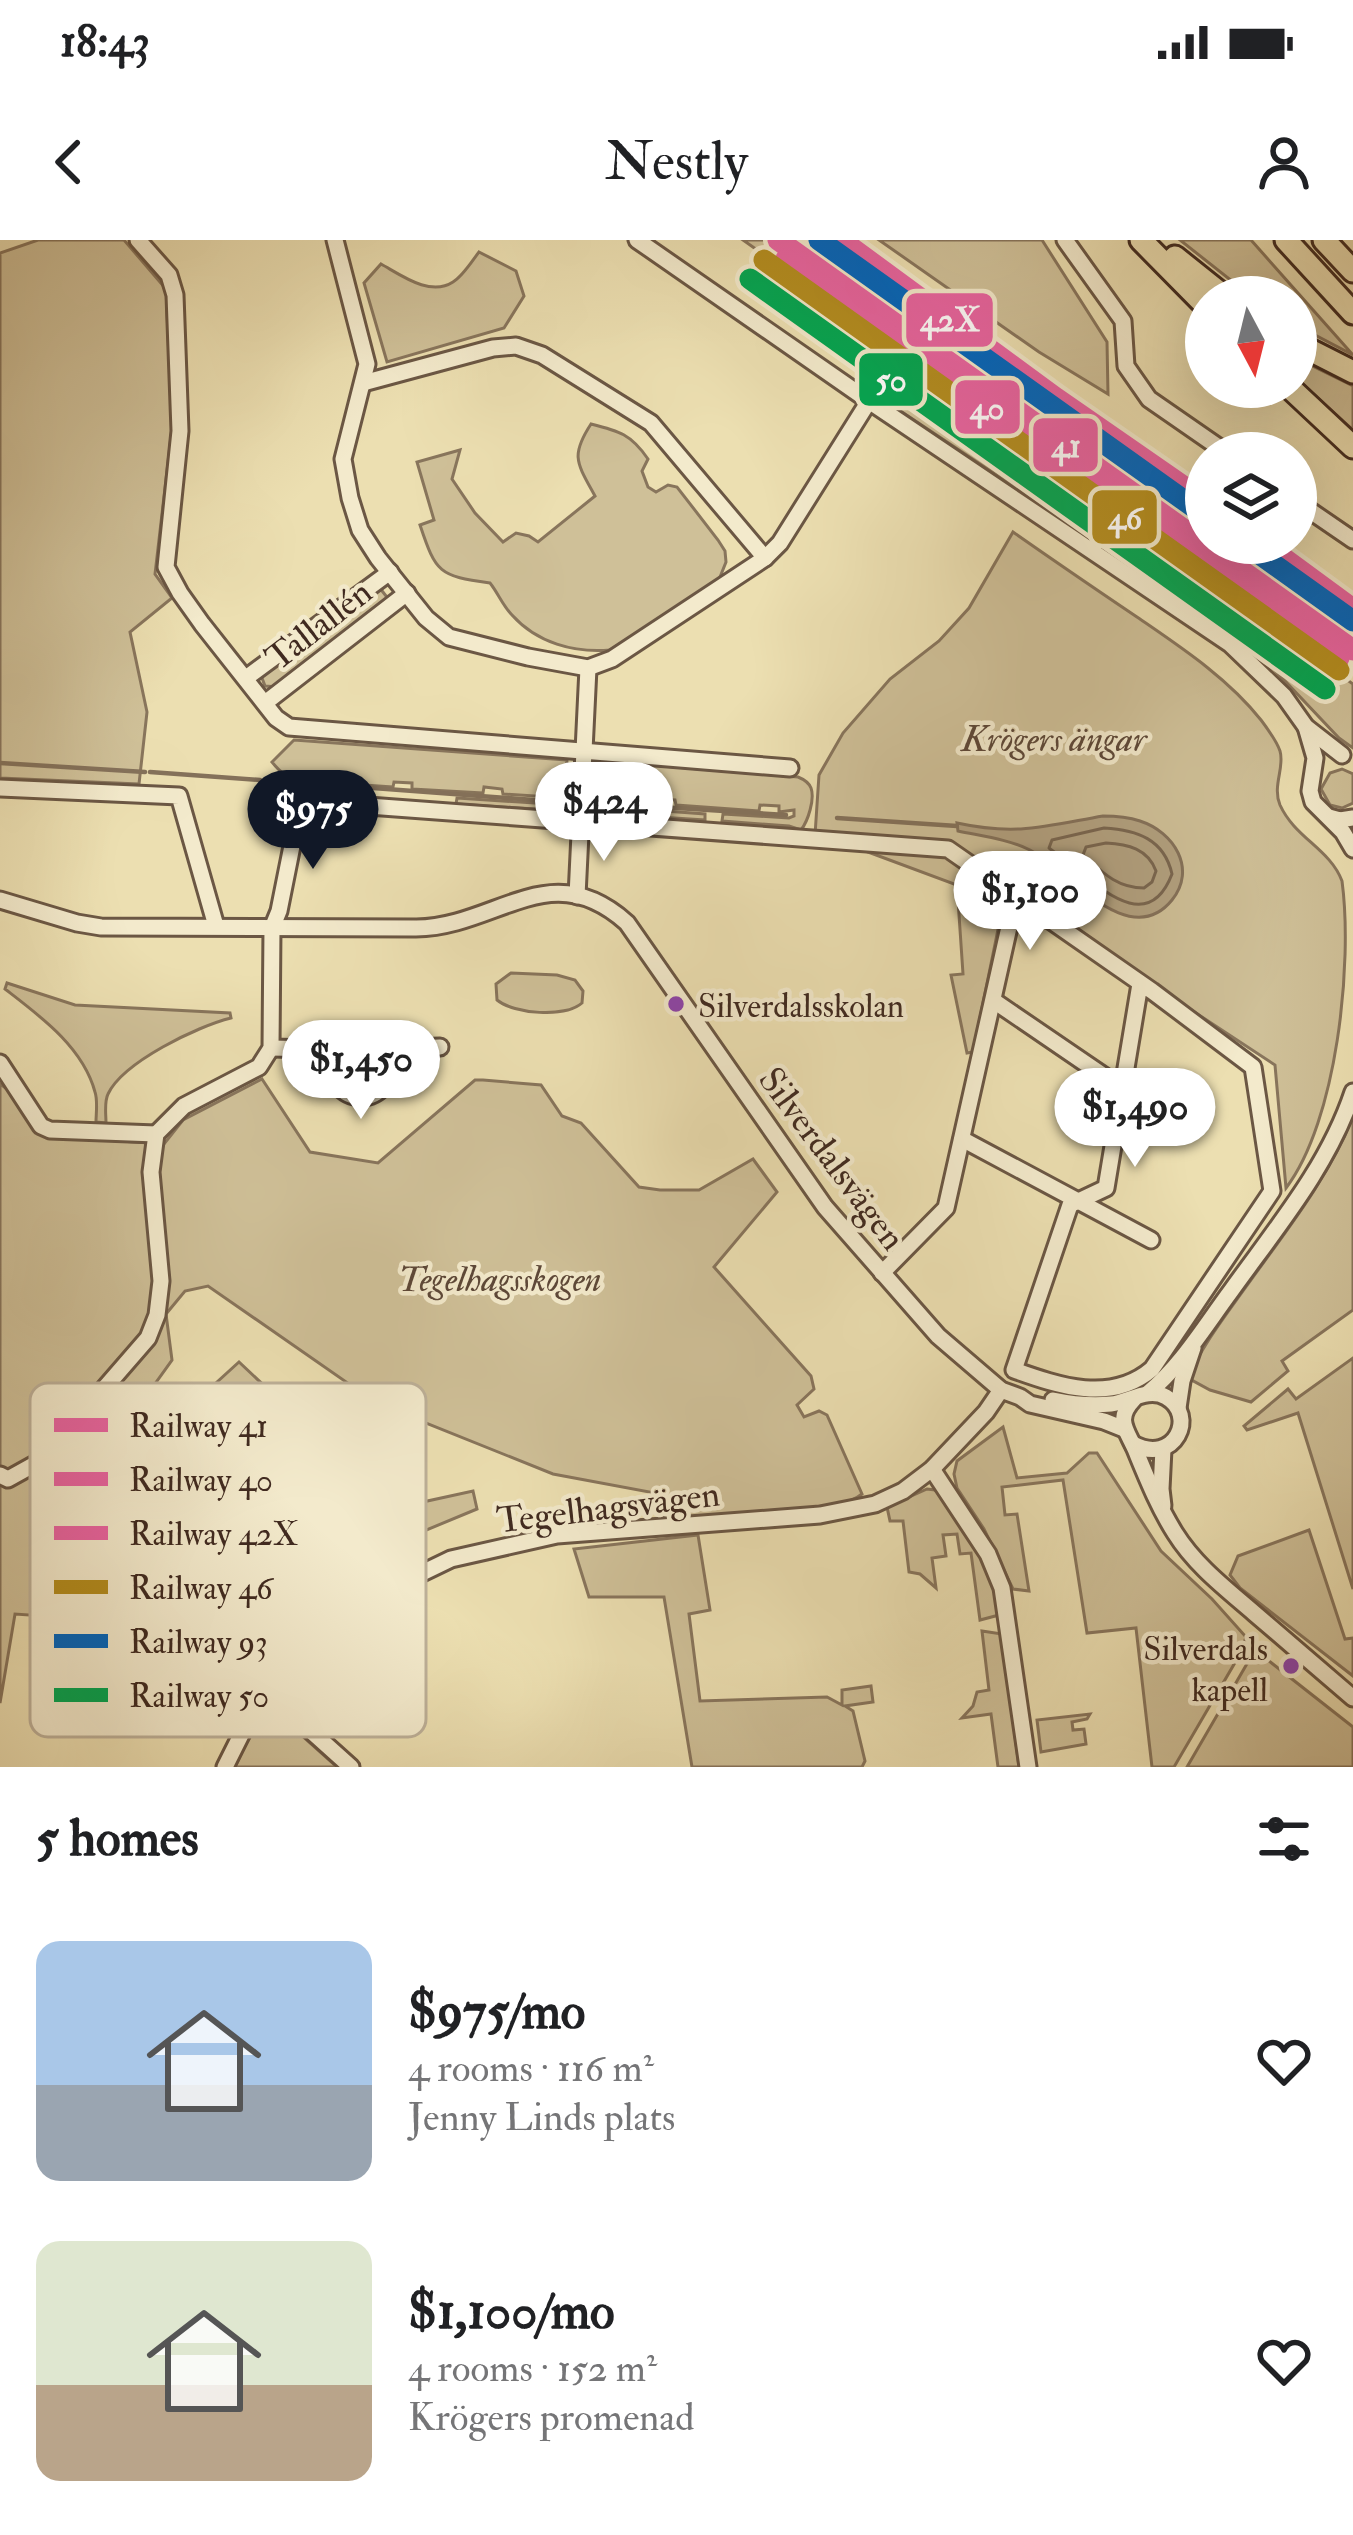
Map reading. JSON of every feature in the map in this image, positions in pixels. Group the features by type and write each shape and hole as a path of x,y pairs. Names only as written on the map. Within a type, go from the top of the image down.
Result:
{"highway":[{"path":"1141,240 1185,285"},
{"path":"1156,240 1200,276"},
{"path":"1286,240 1353,313"},
{"path":"1324,240 1353,271"},
{"path":"1317,354 1353,372"},
{"path":"1311,408 1353,447"}],"street":[{"path":"138,240 169,275 175,295 180,431 166,567 180,593 276,718 290,727 790,768"},
{"path":"335,240 367,364 343,459 350,497 360,530 378,559 426,618 449,637 588,668 612,659 765,558 780,543 869,400"},
{"path":"637,240 1230,644 1284,696 1306,727 1315,758 1310,791 1320,811 1340,820 1353,818"},
{"path":"1065,240 1123,321 1126,366 1149,399 1197,432"},
{"path":"363,383 493,348 516,346 542,355 651,423 765,558"},
{"path":"1317,515 1353,540"},
{"name":"Tallallén","path":"246,678 390,572"},
{"name":"Tallallén","path":"265,703 407,593"},
{"path":"0,900 101,927 434,928 545,892 577,896 588,668"},
{"path":"1306,727 1348,756"},
{"path":"1315,770 1323,761 1348,756"},
{"path":"0,788 178,796 216,926"},
{"path":"109,1383 148,1338 157,1315 161,1281 151,1172 155,1135 184,1106 259,1067 271,1048 272,928 301,800 948,849 1140,984 1253,1067 1272,1191 1146,1374 1130,1382 1080,1390 1014,1370 1070,1205 1106,1189 1140,984"},
{"path":"1329,817 1353,849"},
{"name":"Silverdalsvägen","path":"577,896 591,897 627,923 825,1207 938,1336 1001,1390 1030,1405 1104,1421 1128,1437"},
{"path":"882,1273 946,1208 1016,896"},
{"path":"994,1001 1123,1089"},
{"path":"271,1048 440,1047"},
{"path":"326,1049 334,1083 365,1097 382,1089 393,1076 395,1049"},
{"path":"0,1063 41,1126 155,1135"},
{"path":"1353,1092 1312,1178 1196,1340 1168,1374 1128,1406 1123,1419 1152,1494 1200,1565 1353,1698"},
{"path":"962,1138 1151,1240"},
{"path":"1128,1437 1151,1451 1172,1443 1180,1428 1182,1381 1196,1340"},
{"name":"Tegelhagsvägen","path":"426,1571 451,1559 557,1535 820,1515 874,1504 932,1469 1001,1390"},
{"path":"1141,1396 1164,1395 1178,1408"},
{"name":"Silverdalsvägen","path":"1020,1397 1087,1405 1141,1396"},
{"path":"1163,1449 1163,1509"},
{"path":"0,1475 8,1479 30,1467"},
{"path":"932,1469 988,1554 1002,1588 1028,1767"},
{"name":"Tegelhagsvägen","path":"225,1767 240,1737"},
{"path":"318,1737 351,1767"}],"green space":[{"path":"38,240 124,240 166,289 172,428 155,574 172,598 130,632 147,712 139,784 0,778 0,253"},
{"path":"743,240 772,240 1185,541 1185,553"},
{"path":"879,240 1042,240 1107,342 1108,394 1039,352"},
{"path":"1180,240 1251,240 1283,276 1225,276"},
{"path":"479,252 516,271 524,296 504,328 387,362 364,283 381,264 416,283 444,286 460,276"},
{"path":"1317,314 1353,355 1317,336"},
{"path":"1317,368 1353,386 1353,430 1317,397"},
{"path":"887,394 903,399 945,426 951,424 962,403 1353,684 1353,748 1234,633 884,400"},
{"path":"591,424 636,444 648,459 642,471 648,487 656,492 668,485 677,487 718,540 726,562 718,582 610,650 570,648 533,633 509,611 490,583 442,569 420,525 434,520 417,462 460,450 452,479 475,513 503,542 516,533 538,542 595,496 578,460"},
{"name":"Krögers ängar","path":"1013,532 1185,651 1248,704 1280,751 1280,805 1342,881 1345,954 1337,1040 1318,1123 1286,1188 1275,1065 949,845 815,835 819,775 843,733 890,679 939,641 969,608"},
{"path":"1200,564 1223,566 1353,661 1353,672"},
{"path":"379,587 390,601 278,687 265,686 266,669"},
{"path":"294,740 567,760 565,798 503,794 502,789 484,787 483,793 412,789 412,783 394,782 393,787 320,782 320,777 302,776 300,781 272,762"},
{"path":"600,761 798,777 811,788 811,804 801,830 722,821 723,814 794,816 794,810 779,812 779,806 760,805 759,811 676,805 675,800 655,799 655,804 597,800"},
{"path":"1342,769 1353,774 1353,803 1342,808 1330,805 1321,789 1330,773"},
{"path":"457,798 565,805 565,811 456,804"},
{"path":"597,806 705,814 705,820 597,813"},
{"path":"860,849 948,856 1004,900 973,1052 967,1053 951,975 963,974 957,885"},
{"path":"511,973 575,980 583,991 582,1003 552,1012 505,1005 497,1000 496,984"},
{"path":"7,983 75,1005 230,1013 231,1018 182,1037 129,1070 108,1094 106,1123 96,1122 96,1096 81,1061 59,1034 5,989"},
{"path":"333,1061 391,1063 371,1089 362,1089 346,1084"},
{"name":"Tegelhagsskogen","path":"262,1079 310,1152 378,1163 475,1080 483,1080 541,1085 562,1116 581,1123 639,1187 699,1190 753,1159 777,1192 714,1267 811,1376 814,1389 797,1405 804,1417 819,1411 827,1415 862,1494 847,1502 798,1512 666,1521 655,1493 553,1474 426,1423 426,1383 348,1383 208,1286 185,1291 166,1314 172,1360 156,1383 30,1383 30,1615 15,1614 0,1703 0,1084 45,1136 164,1144 183,1120"},
{"path":"1353,1116 1353,1310 1282,1361 1288,1371 1251,1402 1188,1378 1213,1333 1317,1185"},
{"path":"1353,1358 1353,1589 1298,1413 1247,1430 1244,1426 1288,1389 1296,1399"},
{"name":"Tegelhagsskogen","path":"239,1362 261,1383 216,1383"},
{"path":"1003,1427 1017,1478 1067,1473 1089,1453 1097,1453 1161,1551 1246,1637 1174,1767 1152,1767 1136,1628 1087,1633 1063,1480 1002,1487 1005,1515 1017,1514 1029,1591 1013,1589 984,1529 957,1488 957,1461"},
{"path":"927,1489 942,1495 979,1553 994,1585 999,1615 980,1620 971,1553 960,1554 957,1534 943,1535 946,1556 932,1558 936,1588 920,1574 909,1572 903,1521 890,1521 887,1507"},
{"name":"Tegelhagsskogen","path":"473,1491 477,1509 426,1530 426,1501"},
{"path":"1309,1530 1345,1639 1353,1638 1353,1676 1240,1588 1230,1575 1238,1556"},
{"path":"698,1535 710,1610 689,1614 700,1701 827,1697 842,1705 842,1690 871,1686 873,1702 845,1706 853,1711 865,1761 862,1767 692,1767 664,1597 589,1597 574,1549"},
{"path":"982,1631 1002,1634 1019,1767 998,1767 991,1714 962,1718 977,1692 989,1690"},
{"path":"1264,1657 1353,1727 1353,1767 1187,1767 1248,1662"},
{"path":"1090,1714 1072,1722 1073,1730 1084,1729 1086,1744 1041,1752 1037,1720"},
{"path":"250,1737 303,1737 337,1767 235,1767"}],"water":[{"path":"1103,816 1152,826 1178,853 1182,864 1179,888 1155,914 1137,917 1118,912 1030,850 958,831 957,823 1015,829"}],"waterway":[{"path":"0,763 145,772"},
{"path":"150,772 260,780"},
{"path":"266,780 561,802"},
{"path":"596,803 786,815"},
{"path":"837,818 957,826"}],"rail line":[{"name":"41","path":"778,240 1353,650"},
{"name":"93","path":"819,240 1185,501"},
{"name":"42X","path":"841,240 1185,487"},
{"name":"40","path":"786,259 1185,546"},
{"name":"46","path":"764,260 1339,670"},
{"name":"50","path":"750,279 1325,689"},
{"name":"40","path":"1212,564 1339,658"},
{"name":"93","path":"1273,564 1353,621"},
{"name":"42X","path":"1292,564 1353,609"}],"place":[{"name":"Silverdalsskolan","path":"676,1004"},
{"name":"Silverdals kapell","path":"1291,1666"}]}
